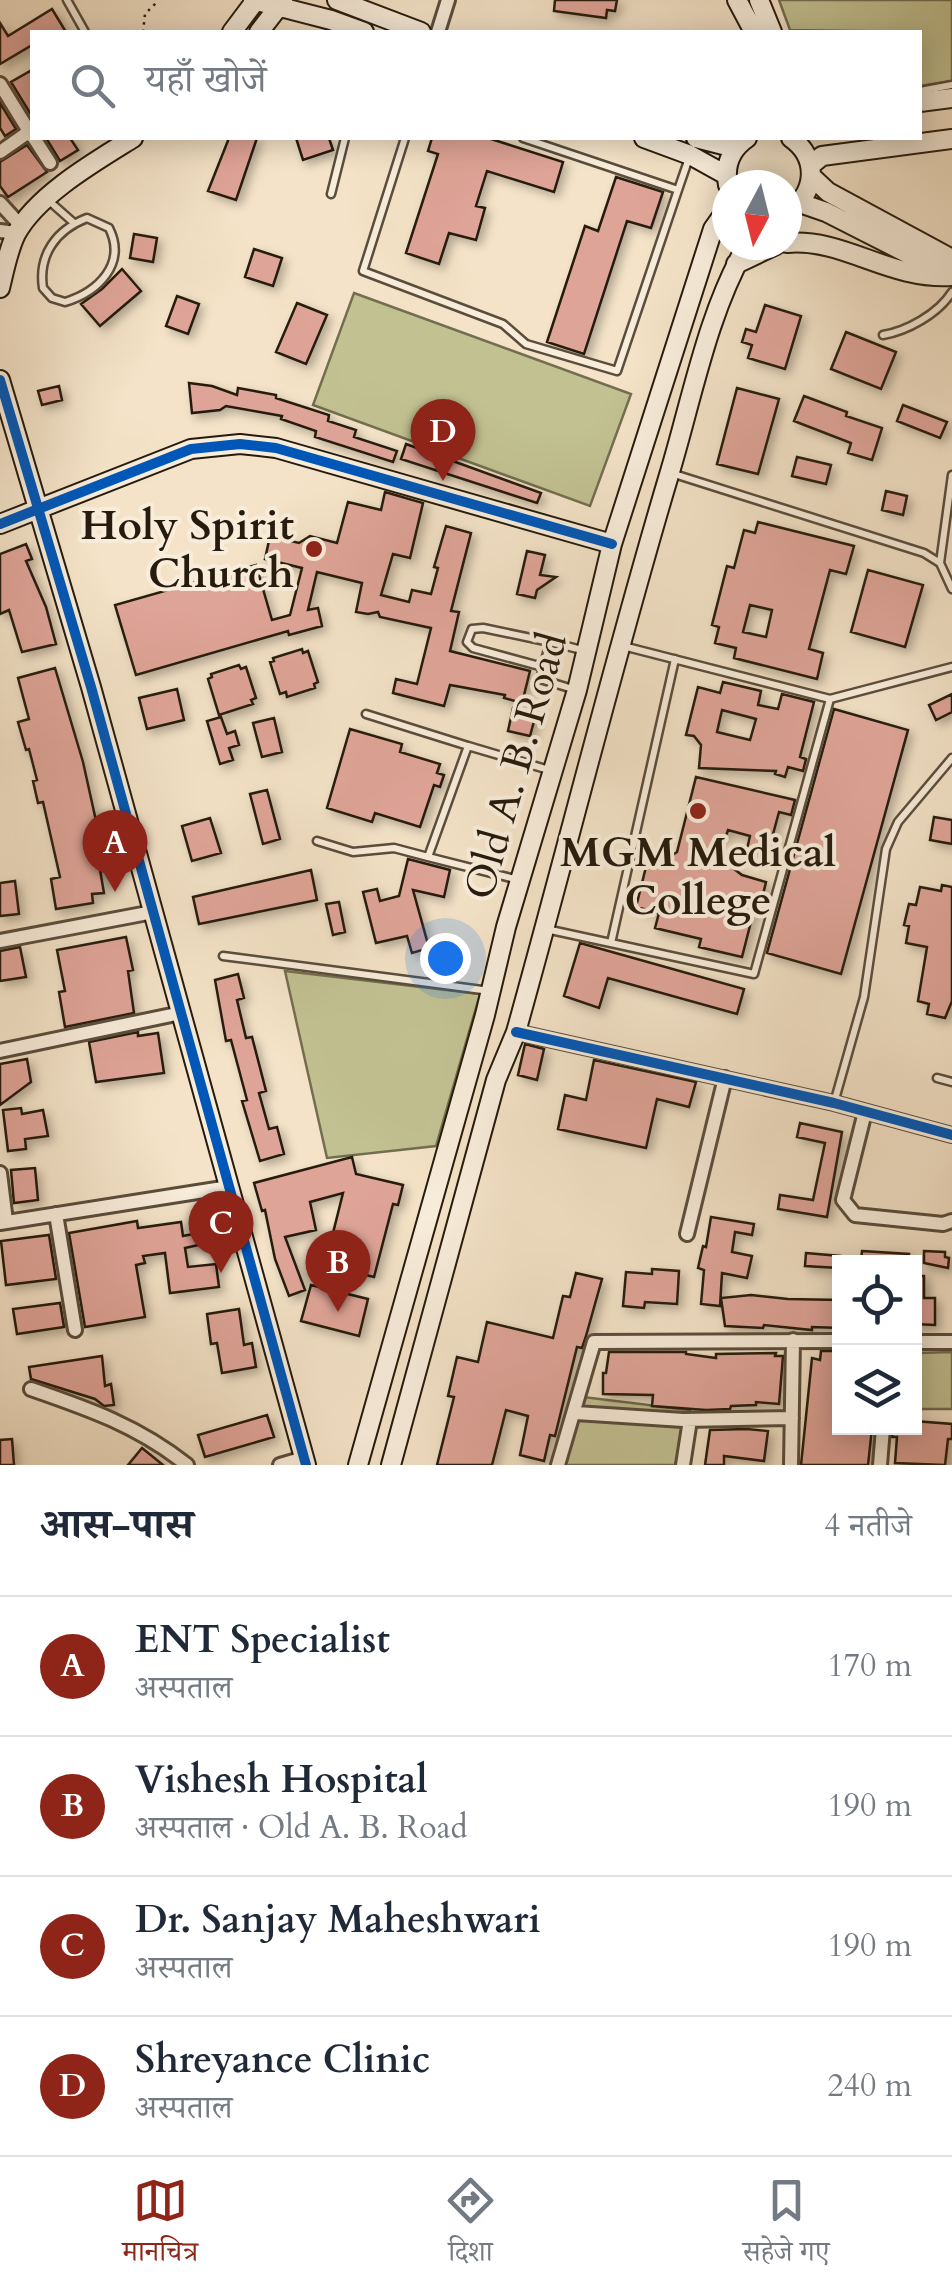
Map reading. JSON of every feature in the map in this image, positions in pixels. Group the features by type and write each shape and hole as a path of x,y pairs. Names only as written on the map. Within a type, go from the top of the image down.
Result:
{"main road":[{"path":"233,30 255,0 281,3 358,30"},
{"path":"337,0 416,30"},
{"path":"737,0 753,30"},
{"path":"759,0 771,30"},
{"path":"261,30 281,3"},
{"path":"922,102 952,98"},
{"path":"0,288 13,230 63,184 130,140"},
{"path":"656,140 693,146 741,143 731,170"},
{"path":"793,140 807,154 811,171 828,192 952,260"},
{"path":"802,190 822,156 952,140"},
{"path":"693,146 717,170"},
{"path":"802,209 826,212 952,276"},
{"name":"Old A. B. Road","path":"358,1465 577,690 612,544 712,231"},
{"path":"802,244 824,245 902,273 927,278 952,276"},
{"name":"Old A. B. Road","path":"391,1465 496,1080 516,1032 685,416 738,260"},
{"path":"736,264 744,260"},
{"path":"0,380 40,508 305,1462"},
{"path":"0,524 190,450 240,444 276,448 612,544"}],"street":[{"path":"439,30 448,0"},
{"path":"0,84 30,132"},
{"path":"0,152 30,136"},
{"path":"35,140 50,163"},
{"path":"0,203 13,230"},
{"path":"0,941 153,912"},
{"path":"0,1051 181,1014"},
{"path":"516,1032 834,1103 952,1135"},
{"path":"687,1234 725,1078"},
{"path":"864,1112 844,1200 847,1208 854,1216 943,1224 952,1220"},
{"path":"0,1174 3,1222 229,1187"},
{"path":"56,1214 76,1330"},
{"path":"791,1465 793,1340"},
{"path":"558,1465 594,1342 832,1341"},
{"path":"922,1342 952,1342"},
{"path":"31,1389 101,1413 155,1440 186,1465"},
{"path":"576,1413 690,1420 792,1418"},
{"path":"683,1465 690,1420"},
{"path":"880,1465 882,1435"},
{"path":"280,1465 305,1462"}],"lane":[{"path":"66,0 84,30"},
{"path":"922,91 952,85"},
{"path":"331,194 344,140"},
{"path":"404,140 363,271 503,324 526,344 616,371 693,146"},
{"path":"530,140 678,190"},
{"path":"47,199 74,223"},
{"path":"87,218 110,228 116,250 102,281 65,302 52,298 42,288 42,262 54,241 74,223 87,218"},
{"path":"883,334 900,332 944,305 952,292"},
{"path":"670,473 924,554 940,563"},
{"path":"952,476 940,563 952,589"},
{"path":"543,667 473,648 468,634 482,628 586,651"},
{"path":"550,642 540,679 577,690"},
{"path":"621,645 830,699 952,667"},
{"path":"611,943 675,659"},
{"path":"545,928 754,974 830,699"},
{"path":"366,714 554,772"},
{"path":"428,857 468,746"},
{"path":"834,1103 864,998 886,849 898,822 952,758"},
{"path":"317,840 353,852 394,848 521,880"},
{"path":"223,956 491,991"},
{"path":"937,1078 952,1082"}],"path":[{"path":"143,30 145,14 157,2"}],"shaded area":[{"path":"779,0 952,0 952,81 922,86 922,30 790,30"},
{"path":"354,293 631,394 590,506 313,405"},
{"path":"285,971 480,994 436,1146 327,1158"},
{"path":"952,1352 952,1409 922,1409 922,1353"},
{"path":"583,1397 690,1410 675,1465 563,1465"}],"building":[{"path":"555,0 617,0 615,11 607,10 606,18 554,11"},
{"path":"52,9 65,30 30,30 30,46 0,64 0,23 8,36"},
{"path":"30,71 30,113 11,82"},
{"path":"0,103 16,129 5,136 0,128"},
{"path":"47,140 71,140 78,150 60,161"},
{"path":"228,140 256,140 236,200 208,191"},
{"path":"297,140 330,140 333,150 303,160"},
{"path":"431,140 494,140 563,162 554,192 487,171 476,206 485,208 476,240 449,233 439,264 406,253 438,154 428,151"},
{"path":"27,145 47,172 8,197 0,186 0,162"},
{"path":"616,177 663,192 651,228 627,221 584,354 547,342 585,226 598,231"},
{"path":"134,234 157,238 153,262 130,258"},
{"path":"254,249 282,258 273,286 245,277"},
{"path":"122,269 141,291 100,326 81,304"},
{"path":"177,296 199,304 188,334 166,326"},
{"path":"297,303 327,315 306,364 276,352"},
{"path":"765,305 801,316 785,369 748,358 752,345 742,342 746,329 756,332"},
{"path":"846,332 896,352 881,389 831,369"},
{"path":"189,383 237,395 238,388 276,395 329,415 328,421 356,430 354,437 397,451 393,462 315,437 316,431 281,419 282,416 226,406 192,413"},
{"path":"59,386 62,400 42,405 38,391"},
{"path":"737,388 779,399 758,474 717,464"},
{"path":"804,396 882,428 872,460 848,453 851,443 794,421"},
{"path":"903,405 947,422 940,438 897,421"},
{"path":"406,444 541,493 537,503 401,459"},
{"path":"797,457 831,465 826,484 792,476"},
{"path":"886,491 907,496 903,515 882,510"},
{"path":"385,492 423,503 410,558 393,554 381,595 409,602 412,590 431,594 446,526 471,533 451,611 459,612 450,651 530,671 522,703 504,698 505,695 450,685 444,706 393,693 396,679 417,684 431,628 380,617 378,612 356,612 362,583 317,572 308,610 318,608 322,626 289,635 288,631 136,675 115,605 256,565 272,620 290,615 302,568 265,559 270,536 299,543 310,536 337,543 348,502 381,510"},
{"path":"758,522 854,546 846,574 830,570 809,649 823,653 817,679 734,658 736,648 715,643 719,627 712,625 727,566 734,568 744,530 755,533","holes":["750,605 772,610 766,637 743,632"]},
{"path":"26,544 32,559 26,561 46,607 56,644 22,652 9,610 0,614 0,554"},
{"path":"527,551 545,555 540,575 556,577 537,590 535,598 517,594"},
{"path":"868,570 923,585 905,647 851,632"},
{"path":"302,649 303,653 308,651 318,682 315,688 287,697 286,692 280,694 270,662"},
{"path":"239,665 241,669 246,667 256,698 251,700 253,704 219,715 208,679 211,674"},
{"path":"55,668 83,762 104,857 98,858 104,893 92,894 93,903 56,909 51,879 60,877 43,802 38,803 29,749 26,750 18,722 29,719 18,678"},
{"path":"723,682 761,691 758,705 778,709 782,694 814,702 800,757 806,759 803,771 788,767 785,777 775,774 776,771 699,768 701,745 694,736 686,735 698,687 720,693","holes":["722,710 756,719 750,740 717,732"]},
{"path":"177,689 184,720 147,729 139,698"},
{"path":"952,694 952,712 936,720 929,705"},
{"path":"513,708 536,714 530,736 508,731"},
{"path":"834,709 908,730 841,974 767,953"},
{"path":"221,717 227,734 235,731 239,745 229,748 233,760 220,764 207,721"},
{"path":"274,718 282,752 262,757 253,723"},
{"path":"350,729 402,744 400,752 440,764 437,773 444,775 440,787 434,785 420,827 375,813 372,822 327,808"},
{"path":"696,777 795,800 791,815 779,812 772,838 777,839 773,856 747,849 750,836 728,830 725,839 716,836 713,853 742,875 766,882 742,957 699,947 701,939 655,928 659,913 636,907 648,859 664,861 677,852"},
{"path":"267,790 280,839 263,844 250,794"},
{"path":"934,817 952,820 952,844 930,840"},
{"path":"210,818 221,853 192,861 182,826"},
{"path":"408,859 450,870 444,897 413,890 429,948 412,953 407,936 376,943 363,892 377,889 380,901 399,896"},
{"path":"311,870 317,900 199,924 193,897"},
{"path":"15,881 19,914 0,916 0,883"},
{"path":"942,885 952,887 952,1001 945,1018 927,1014 929,1004 918,1001 927,947 906,943 909,926 904,925 909,904 916,905 920,887 941,891"},
{"path":"339,902 345,932 333,935 326,904"},
{"path":"126,937 133,970 128,971 134,1013 65,1027 59,992 65,991 57,950"},
{"path":"580,943 744,989 737,1014 608,978 599,1008 564,996"},
{"path":"20,947 26,977 0,981 0,951"},
{"path":"238,974 244,998 237,1000 246,1038 252,1037 266,1091 259,1093 269,1129 277,1127 284,1154 260,1161 242,1101 247,1100 231,1040 226,1041 215,980"},
{"path":"138,1032 138,1036 158,1033 164,1073 96,1082 89,1042"},
{"path":"525,1044 544,1049 537,1080 518,1075"},
{"path":"27,1059 31,1082 0,1105 0,1064"},
{"path":"594,1060 696,1082 689,1107 657,1099 646,1148 558,1129 565,1095 586,1100"},
{"path":"21,1108 22,1114 43,1110 48,1136 25,1139 26,1149 8,1151 3,1110"},
{"path":"800,1123 842,1132 827,1217 778,1209 780,1195 813,1200 825,1143 797,1137"},
{"path":"352,1157 356,1174 403,1185 398,1205 393,1204 374,1277 325,1265 343,1193 310,1202 316,1230 285,1237 305,1290 289,1296 254,1183"},
{"path":"35,1168 38,1200 14,1203 11,1170"},
{"path":"711,1217 754,1224 752,1235 735,1232 732,1252 752,1256 747,1278 722,1273 720,1306 701,1304 704,1270 698,1268"},
{"path":"137,1221 138,1228 181,1222 183,1236 213,1230 216,1241 185,1248 188,1267 216,1264 219,1287 170,1293 165,1253 143,1256 145,1263 136,1265 145,1317 85,1327 69,1233"},
{"path":"49,1235 56,1279 6,1285 1,1241"},
{"path":"862,1251 909,1254 909,1255 862,1255"},
{"path":"924,1251 945,1252 948,1268 924,1263"},
{"path":"806,1253 832,1255 832,1268 805,1266"},
{"path":"652,1269 679,1271 677,1304 645,1302 644,1308 623,1306 626,1272 652,1274"},
{"path":"576,1273 602,1279 582,1348 577,1347 555,1436 550,1435 544,1461 520,1455 528,1416 506,1410 492,1465 437,1465 454,1397 448,1396 457,1357 478,1362 487,1322 553,1338 563,1296 570,1297"},
{"path":"922,1276 924,1298 935,1298 935,1325 922,1324"},
{"path":"311,1285 368,1299 359,1336 301,1321"},
{"path":"751,1295 832,1300 832,1328 725,1326 721,1298"},
{"path":"60,1303 64,1327 17,1334 13,1309"},
{"path":"239,1309 244,1345 252,1343 256,1367 222,1373 217,1343 211,1344 207,1314"},
{"path":"821,1351 832,1351 832,1435 871,1435 868,1465 801,1465 812,1358 820,1360"},
{"path":"609,1352 686,1352 716,1358 716,1354 776,1353 775,1356 783,1356 779,1404 756,1402 706,1410 652,1406 653,1395 603,1394"},
{"path":"102,1356 105,1386 111,1384 114,1405 104,1406 95,1399 31,1379 29,1367"},
{"path":"267,1415 274,1437 205,1457 198,1435"},
{"path":"922,1422 952,1424 945,1465 895,1463 897,1437 892,1437 922,1435"},
{"path":"710,1430 768,1431 764,1461 724,1456 724,1465 705,1465"},
{"path":"12,1439 14,1465 0,1465 0,1440"},
{"path":"142,1448 163,1465 128,1465"}],"cycle path":[{"path":"0,380 91,687 306,1465"},
{"path":"0,524 191,449 240,444 276,448 612,544"},
{"path":"516,1032 834,1103 952,1135"}],"place":[{"name":"Shreyance Clinic","path":"443,481"},
{"name":"Holy Spirit Church","path":"314,549"},
{"name":"MGM Medical College","path":"698,811"},
{"name":"ENT Specialist","path":"115,892"},
{"name":"Dr. Sanjay Maheshwari","path":"221,1273"},
{"name":"Vishesh Hospital","path":"338,1312"}]}
